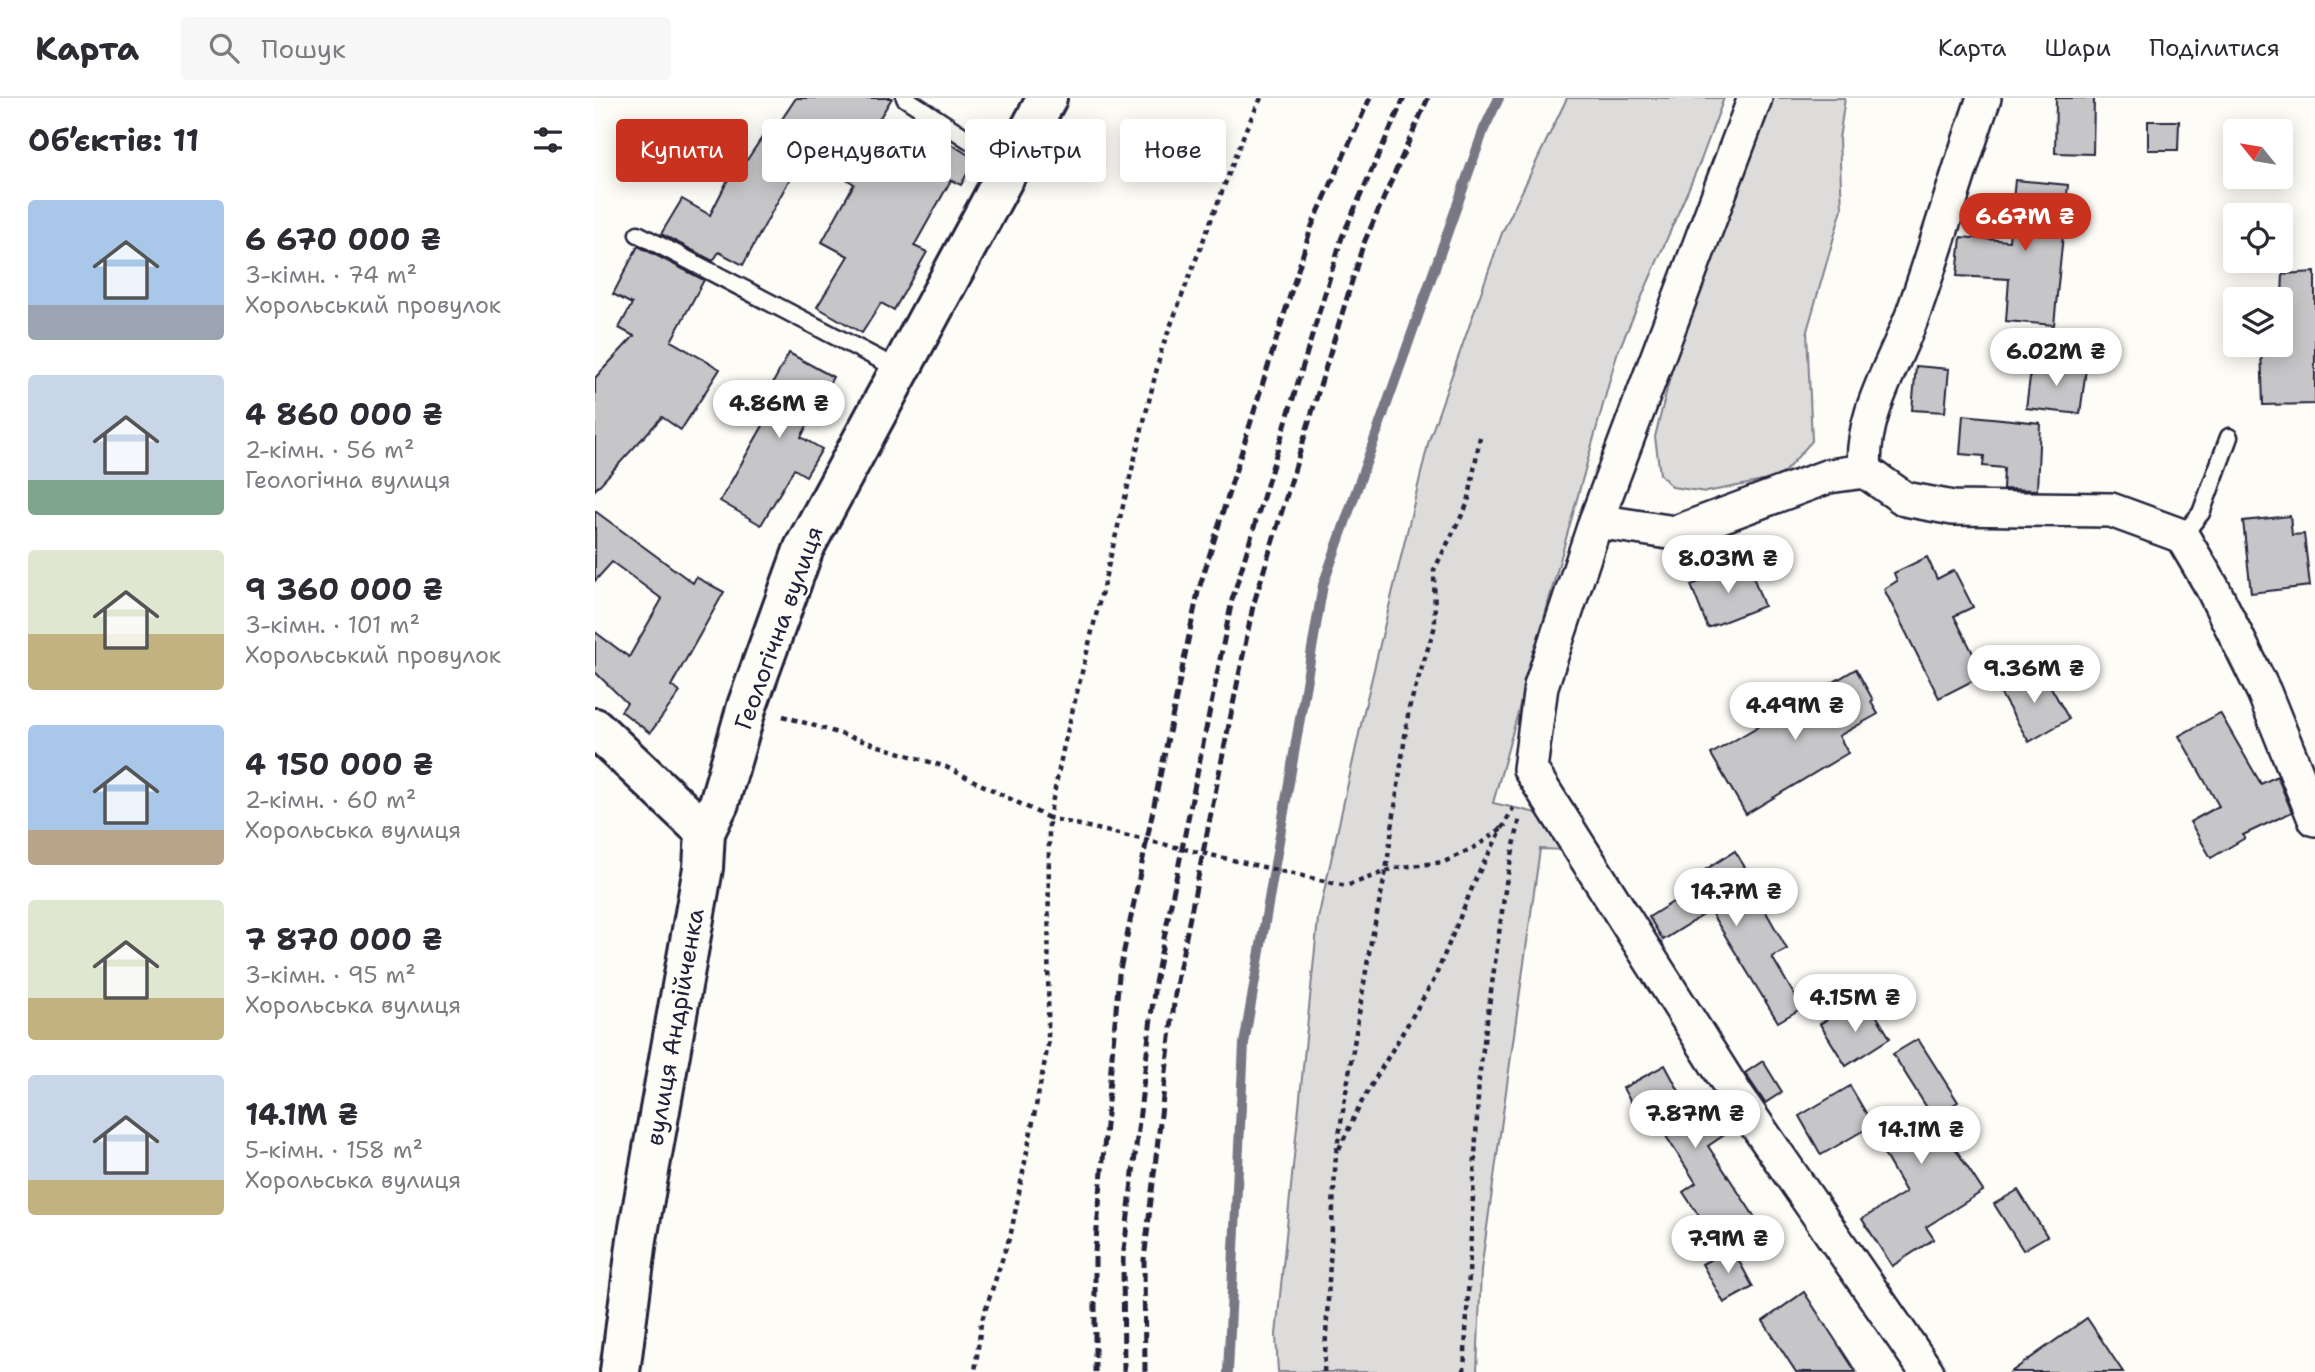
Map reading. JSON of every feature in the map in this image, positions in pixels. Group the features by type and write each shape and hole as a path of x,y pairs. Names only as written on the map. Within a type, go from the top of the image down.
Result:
{"street":[{"name":"Геологічна вулиця","path":"1036,119 1048,98"},
{"path":"1755,98 1595,521 1541,686 1530,769 1738,1098 1927,1372"},
{"path":"1865,471 1863,449 1868,425 1914,311 1984,98"},
{"name":"Геологічна вулиця","path":"705,832 719,803 747,706 804,548 1000,182"},
{"path":"1595,521 1675,533 1829,476 1865,471 1905,499 1953,508 2111,510 2182,536 2212,587 2264,692 2315,819"},
{"path":"595,728 705,832"},
{"name":"вулиця Андрійченка","path":"620,1372 637,1239 703,868 705,832"}],"lane":[{"path":"905,98 965,137"},
{"path":"638,234 900,370"},
{"path":"2182,536 2201,513 2229,437"}],"path":[{"path":"975,1372 981,1323 1011,1233 1048,1045 1049,818 1064,745 1163,348 1246,129 1261,98"},
{"path":"1324,1372 1336,1153 1370,947 1386,872 1409,708 1435,626 1434,570 1468,503 1480,437"},
{"path":"747,706 946,767 1049,818 1346,886 1386,872 1444,862 1477,846 1506,825"},
{"path":"1336,1153 1362,1101 1434,980 1477,876 1506,825 1530,769"},
{"path":"1464,1372 1479,1078 1506,883 1530,769"}],"shaded area":[{"path":"1567,98 1724,98 1701,160 1617,354 1493,803 1550,816 1568,850 1540,849 1481,1270 1477,1372 1278,1372 1276,1335 1318,919 1364,711 1429,440 1502,233"},
{"path":"1772,98 1845,98 1839,139 1842,209 1807,331 1812,441 1779,478 1706,492 1672,487 1660,474 1655,437 1683,325 1753,137"}],"building":[{"path":"796,98 892,98 879,119 782,119"},
{"path":"2056,98 2094,98 2093,154 2055,153"},
{"path":"2148,121 2179,121 2178,150 2148,150"},
{"path":"762,138 762,182 788,182 743,265 719,252 713,261 661,234 682,199 710,215 727,182 748,182 748,158"},
{"path":"951,144 965,153 965,178 961,185 951,180"},
{"path":"2015,180 2068,185 2054,325 2006,321 2009,279 1957,276 1961,237 2009,241"},
{"path":"851,182 950,182 914,246 927,252 894,310 881,303 862,333 817,307 848,256 822,242 854,184"},
{"path":"638,246 704,280 671,341 720,369 681,430 662,417 595,490 595,378 634,336 619,328 632,304 613,294"},
{"path":"2315,272 2315,404 2263,405 2261,357 2293,357 2293,287 2282,287 2283,274"},
{"path":"789,353 833,377 801,437 822,449 806,476 794,469 761,525 720,501 769,415 759,409"},
{"path":"2032,362 2086,369 2080,414 2026,408"},
{"path":"1916,366 1949,369 1945,412 1912,410"},
{"path":"1963,415 2040,423 2037,490 2003,489 2004,468 1983,466 1984,456 1960,454"},
{"path":"595,511 693,583 696,577 724,592 671,686 680,692 650,733 621,711 627,703 595,672 595,632 629,657 662,599 612,562 595,581"},
{"path":"2290,516 2292,535 2304,534 2310,586 2251,593 2243,521"},
{"path":"1927,557 1937,579 1954,570 1973,607 1954,616 1984,675 1939,698 1884,589 1897,581 1894,573"},
{"path":"1748,563 1764,606 1708,628 1691,585"},
{"path":"2040,668 2069,719 2029,742 1999,691"},
{"path":"1856,669 1878,714 1839,736 1848,753 1746,814 1711,754"},
{"path":"2220,713 2261,784 2277,776 2292,812 2243,835 2245,838 2211,858 2190,822 2219,806 2179,736"},
{"path":"1735,851 1749,874 1746,877 1787,949 1772,957 1802,1008 1778,1022 1710,911 1663,940 1649,917 1700,885 1694,877"},
{"path":"1871,1007 1890,1038 1846,1066 1820,1024 1844,1009 1851,1020"},
{"path":"1918,1039 1958,1102 1934,1116 1983,1191 1926,1227 1934,1239 1892,1266 1862,1219 1906,1192 1877,1142 1929,1111 1893,1054"},
{"path":"1763,1061 1782,1092 1765,1103 1745,1073"},
{"path":"1665,1065 1688,1108 1712,1093 1732,1123 1733,1129 1708,1146 1758,1222 1720,1247 1683,1192 1696,1183 1657,1122 1645,1128 1623,1088"},
{"path":"1850,1086 1873,1125 1821,1155 1799,1116"},
{"path":"2018,1190 2047,1236 2023,1250 1994,1204"},
{"path":"1732,1248 1753,1287 1724,1303 1702,1264"},
{"path":"1804,1292 1856,1372 1796,1372 1763,1321"},
{"path":"2087,1318 2123,1372 2011,1372"}],"waterway":[{"path":"1228,1372 1244,1044 1323,585 1484,129 1499,98"}],"railway":[{"path":"1095,1372 1095,1252 1119,975 1198,592 1311,228 1370,98"},
{"path":"1124,1372 1123,1259 1155,983 1232,600 1342,237 1404,98"},
{"path":"1145,1372 1144,1260 1176,986 1253,606 1363,245 1428,98"}]}
